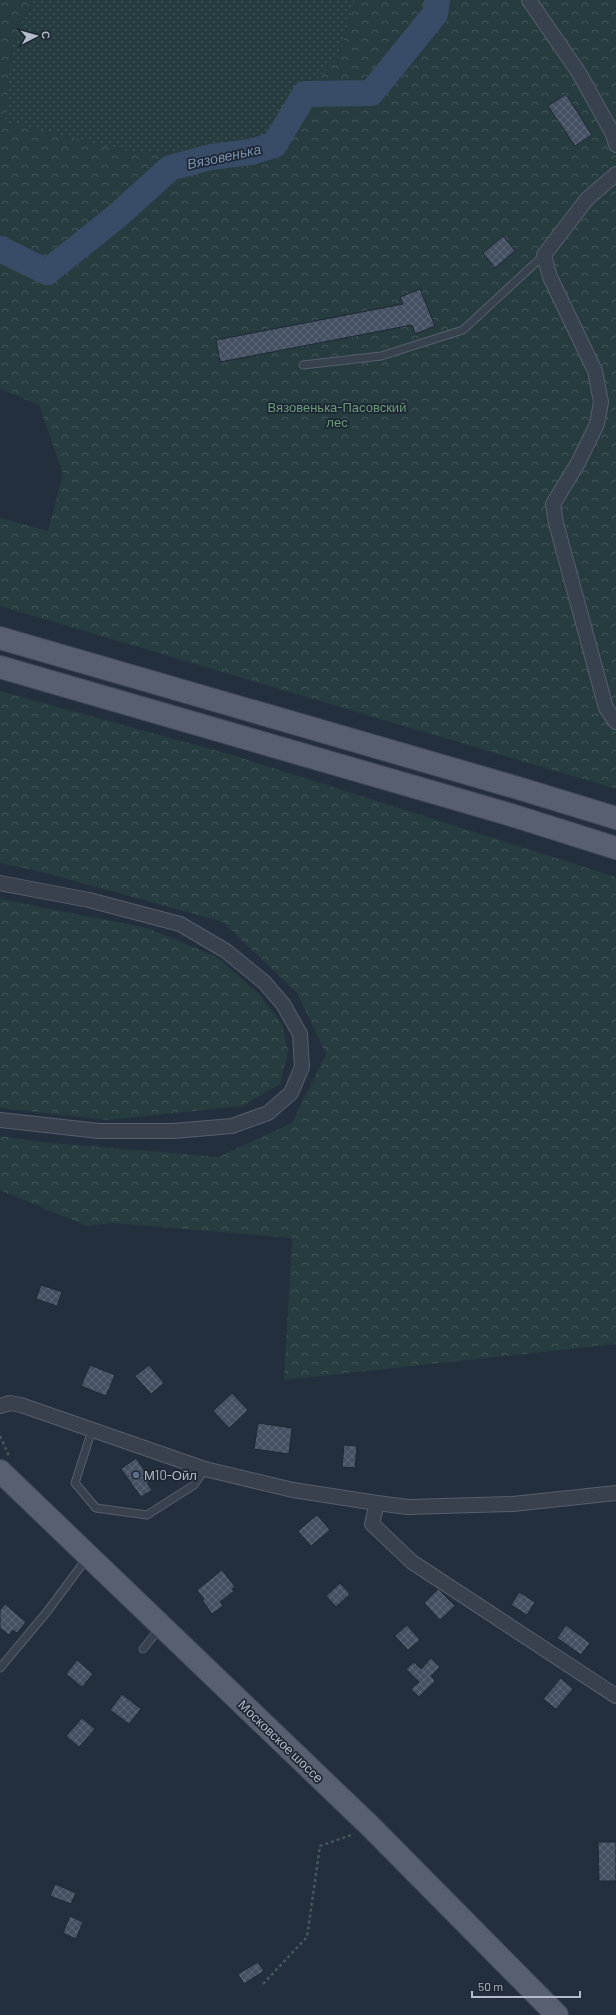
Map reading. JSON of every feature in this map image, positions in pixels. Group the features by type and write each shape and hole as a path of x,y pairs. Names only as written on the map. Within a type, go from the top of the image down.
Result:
{"main road":[{"path":"0,638 518,788 616,818"},
{"path":"0,667 508,814 616,848"},
{"name":"Московское шоссе","path":"0,1471 371,1827 557,2015"}],"street":[{"path":"528,0 579,73 613,134 616,145"},
{"path":"616,174 587,199 544,255 550,277 595,370 601,402 598,424 578,463 553,504 556,523 606,708 616,722"},
{"path":"0,883 89,900 180,924 226,951 264,982 284,1004 300,1034 302,1067 291,1093 268,1113 232,1126 173,1131 99,1131 0,1120"},
{"path":"0,1406 10,1403 21,1405 205,1469 293,1490 377,1504 408,1507 513,1504 616,1493"},
{"path":"377,1504 372,1524 412,1562 616,1696"}],"lane":[{"path":"303,365 381,356 463,330 544,255"},
{"path":"92,1430 75,1483 96,1508 147,1515 194,1485 205,1469"},
{"path":"0,1668 46,1613 88,1556"},
{"path":"143,1649 162,1627"}],"path":[{"path":"264,1984 307,1937 320,1846 371,1827"}],"green space":[{"name":"Вязовенька-Пасовский лес","path":"0,0 34,0 12,45 5,122 139,154 271,143 305,92 339,57 355,0 616,0 616,789 0,606 0,518 48,531 63,474 39,405 0,389"},
{"path":"34,0 355,0 339,57 305,92 271,144 139,154 5,122 12,45"},
{"path":"0,691 232,755 616,877 616,1344 284,1380 292,1238 113,1223 87,1226 0,1190 0,1136 42,1142 218,1157 292,1123 326,1054 297,993 223,922 46,873 0,863"},
{"path":"0,899 147,928 217,957 259,994 282,1024 288,1051 280,1084 242,1106 108,1120 0,1108"}],"building":[{"path":"566,94 592,135 575,146 548,106"},
{"path":"503,236 515,251 495,268 483,253"},
{"path":"420,289 435,326 415,334 412,325 220,362 216,340 403,304 400,297"},
{"path":"41,1285 62,1292 57,1306 36,1299"},
{"path":"90,1365 115,1375 106,1396 81,1386"},
{"path":"149,1365 164,1383 151,1394 135,1376"},
{"path":"232,1393 248,1410 229,1428 213,1411"},
{"path":"258,1423 292,1428 289,1454 254,1449"},
{"path":"344,1445 357,1446 355,1468 342,1467"},
{"path":"136,1458 151,1480 147,1483 152,1490 141,1497 121,1469"},
{"path":"317,1515 330,1530 311,1546 298,1531"},
{"path":"222,1570 235,1587 232,1589 234,1591 220,1602 223,1606 212,1614 197,1590"},
{"path":"340,1583 350,1594 336,1607 326,1596"},
{"path":"438,1589 455,1606 440,1620 424,1603"},
{"path":"519,1592 535,1602 527,1615 511,1605"},
{"path":"5,1604 26,1622 17,1633 13,1630 9,1635 0,1628 0,1610"},
{"path":"407,1625 420,1640 408,1650 395,1636"},
{"path":"566,1625 590,1643 581,1655 557,1638"},
{"path":"431,1658 440,1667 431,1676 435,1681 419,1697 411,1689 419,1682 406,1669 414,1662 421,1669"},
{"path":"77,1660 93,1674 82,1687 66,1674"},
{"path":"561,1678 573,1689 556,1709 543,1699"},
{"path":"122,1694 141,1709 129,1724 110,1710"},
{"path":"82,1718 95,1729 79,1747 66,1736"},
{"path":"598,1842 616,1842 616,1881 599,1881"},
{"path":"55,1884 76,1893 71,1904 50,1896"},
{"path":"70,1916 83,1922 76,1939 63,1933"},
{"path":"258,1962 264,1971 244,1984 238,1974"}],"waterway":[{"name":"Вязовенька","path":"0,249 47,272 117,216 170,168 211,157 251,152 274,145 305,94 371,93 435,14 437,0"}],"place":[{"name":"М10-Ойл","path":"136,1475"}]}
